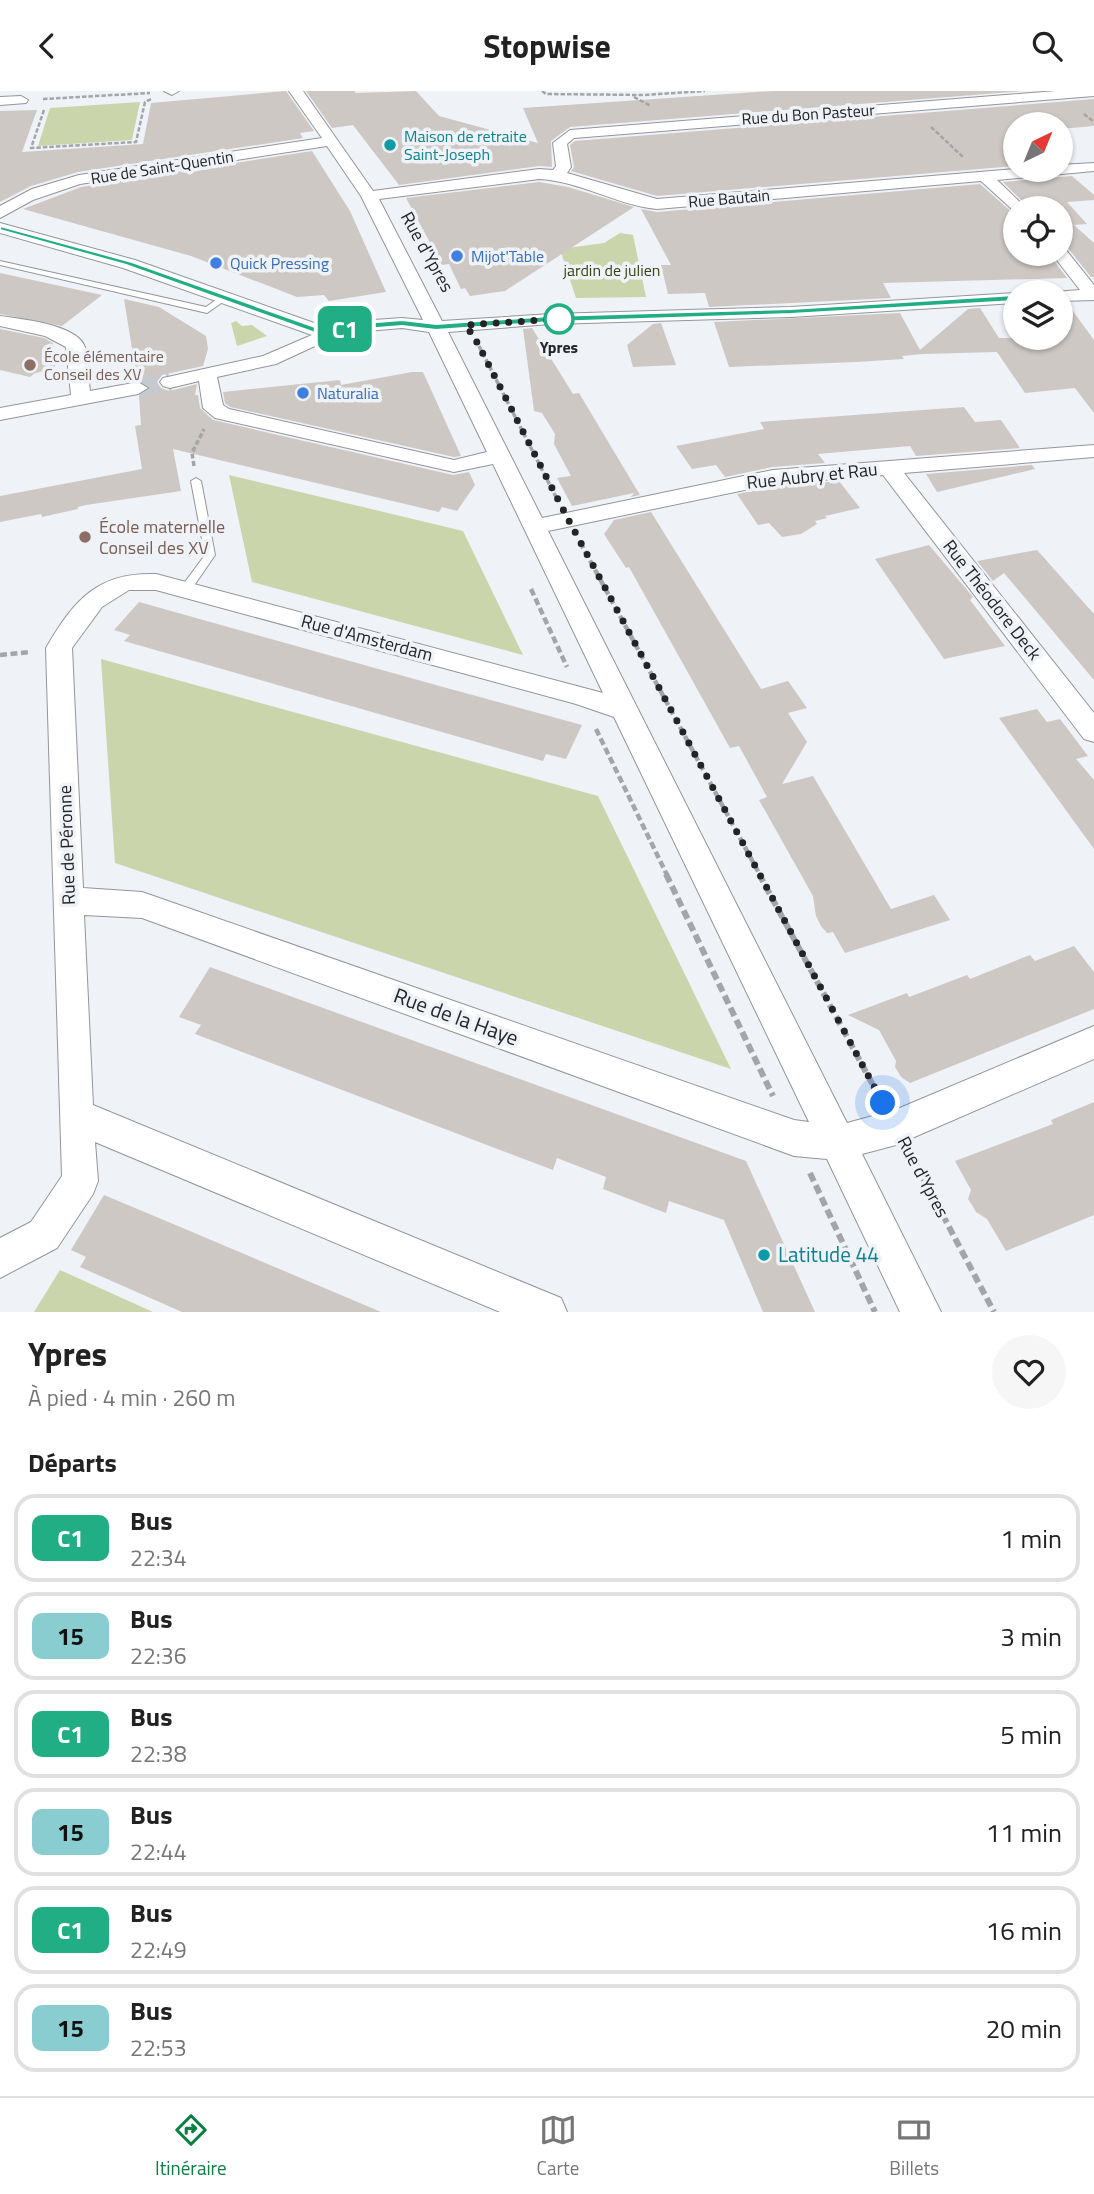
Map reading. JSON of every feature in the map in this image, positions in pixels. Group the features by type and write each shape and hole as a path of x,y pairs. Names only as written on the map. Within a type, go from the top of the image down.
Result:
{"street":[{"name":"Rue d'Ypres","path":"296,91 369,196 627,711 921,1312"},
{"name":"Rue du Bon Pasteur","path":"557,175 564,167 560,143 570,134 1094,92"},
{"path":"0,101 21,100"},
{"name":"Rue de Saint-Quentin","path":"0,213 16,201 41,190 79,180 331,141"},
{"name":"Rue Bautain","path":"369,196 539,174 557,175 645,204 657,205 1094,167"},
{"path":"984,176 1005,196"},
{"path":"0,228 129,264 315,330 402,323 436,327 551,319 791,311 1003,299"},
{"path":"1070,266 1094,295"},
{"path":"1073,296 1094,295"},
{"path":"223,299 279,336 306,345 330,347 400,338 436,327"},
{"path":"0,321 59,334 71,340 75,346 81,399"},
{"path":"170,382 268,360 342,329"},
{"path":"207,373 213,408 222,414 454,466 500,456"},
{"path":"0,414 138,388"},
{"name":"Rue Aubry et Rau","path":"534,527 773,477 1094,451"},
{"name":"Rue Théodore Deck","path":"890,468 1094,732"},
{"name":"Rue d'Amsterdam","path":"106,591 126,582 156,582 579,695 627,711"},
{"name":"Rue de Péronne","path":"0,1259 44,1235 80,1181 59,648 73,623 106,591"},
{"name":"Rue de la Haye","path":"69,901 142,905 794,1138 840,1143"},
{"path":"840,1143 896,1127 1094,1042"},
{"path":"76,1116 547,1312"}],"lane":[{"path":"0,263 207,310 223,299"},
{"path":"185,590 210,555 196,481"}],"path":[{"path":"542,91 546,95 577,96 705,91"},
{"path":"44,99 142,93"},
{"path":"40,105 45,107 31,148 136,142 145,102 151,99"},
{"path":"909,106 984,176"},
{"name":"Rue d'Ypres","path":"466,325 994,1312"},
{"path":"196,481 192,453 206,427 222,414"}],"green space":[{"path":"140,102 132,140 38,146 50,108"},
{"name":"jardin de julien","path":"620,233 633,235 646,297 576,298 560,249 604,243"},
{"path":"236,321 242,326 252,325 267,336 237,346 231,323"},
{"path":"229,475 463,531 523,655 252,582"},
{"path":"101,659 598,796 731,1069 115,863"},
{"path":"60,1270 153,1312 34,1312"}],"building":[{"path":"286,91 314,131 300,133 303,138 78,172 31,186 0,202 0,111 37,110 22,152 143,144 151,103"},
{"path":"306,91 416,91 439,116 538,143 523,108 773,91 1023,91 570,127 551,141 552,167 539,166 399,185 353,125 332,128"},
{"path":"1094,99 1094,126 1073,128 1073,112 1003,112 1003,167 657,196 571,171 574,167 570,145 575,141"},
{"path":"312,151 350,211 386,292 329,301 324,295 297,297 191,256 23,209 81,187"},
{"path":"1073,177 1094,195 1094,200 1073,202 1073,196 1017,196 1003,182 1073,182"},
{"path":"539,182 568,187 634,207 505,291 470,296 465,288 461,289 449,264 442,265 406,198"},
{"path":"980,184 1003,204 1003,266 1058,266 1067,278 883,283 891,298 709,307 705,293 668,294 661,265 671,265 641,209 657,212"},
{"path":"1073,209 1087,224 1074,225 1094,243 1094,277 1091,277 1073,254"},
{"path":"0,273 102,295 62,326 0,314"},
{"path":"124,299 159,307 206,336 208,349 203,366 162,375 157,382 161,388 169,391 197,384 195,395 198,395 200,408 213,420 453,475 469,472 475,485 457,511 442,507 439,512 173,449 181,491 86,505 42,517 41,514 0,522 0,496 142,469 135,426 141,425 139,396 150,387 137,379"},
{"path":"980,308 999,338 1003,338 1003,350 1073,350 1073,311 1094,340 1094,413 1075,388 1025,393 997,352 923,354 902,356 904,359 729,367 714,322 900,313 920,350 968,309"},
{"path":"661,323 676,365 633,367 627,345 653,324"},
{"path":"532,328 573,394 579,393 640,495 631,497 634,493 572,506 557,478 571,476 554,444 555,434 542,413 534,411 523,329"},
{"name":"École élémentaire Conseil des XV","path":"0,329 44,338 53,343 55,369 35,373 30,377 0,370"},
{"path":"423,372 461,456 454,457 230,407 225,403 223,392 340,380 341,385"},
{"path":"964,407 975,422 1001,420 1020,448 916,456 910,446 818,454 825,463 772,467 725,477 716,465 692,469 676,446 764,429 760,422"},
{"path":"1032,465 1035,469 937,492 926,474"},
{"path":"839,481 860,508 825,516 827,518 815,521 817,524 801,534 782,537 769,523 758,525 737,494 773,487"},
{"path":"651,512 761,689 788,681 807,708 788,713 807,742 782,784 813,776 891,909 934,895 950,920 845,953 833,932 827,933 821,926 816,916 813,896 759,800 767,797 739,746 730,748 629,567 626,568 604,534 614,520"},
{"path":"929,545 973,597 970,600 1005,646 944,659 875,559"},
{"path":"1037,550 1094,614 1094,680 1004,573 993,581 977,561"},
{"path":"139,602 582,725 566,759 546,754 543,761 124,641 130,635 114,630"},
{"path":"1037,709 1047,722 1060,719 1088,756 1076,759 1094,780 1094,849 999,718"},
{"path":"1074,946 1094,972 1094,1009 910,1083 901,1077 895,1067 896,1061 879,1030 848,1015 907,993 909,997 967,975 970,979 1030,955 1035,961"},
{"path":"210,967 746,1161 815,1312 763,1312 724,1220 669,1201 666,1213 603,1189 606,1177 557,1158 553,1170 195,1034 201,1025 179,1017"},
{"path":"1094,1102 1094,1215 1006,1251 987,1219 976,1212 968,1199 971,1190 955,1161 1053,1124 1051,1120"},
{"path":"104,1195 381,1312 182,1312 80,1267 86,1257 71,1250"}],"tunnel":[{"path":"138,388 170,382"}],"bus line":[{"name":"C1","path":"0,228 60,243 176,279 223,299 315,330 402,323 436,327 551,319 791,311 1003,298"}],"place":[{"name":"Maison de retraite Saint-Joseph","path":"390,145"},
{"name":"Mijot'Table","path":"457,256"},
{"name":"Quick Pressing","path":"216,263"},
{"name":"Ypres","path":"559,319"},
{"name":"École élémentaire Conseil des XV","path":"30,365"},
{"name":"Naturalia","path":"303,393"},
{"name":"École maternelle Conseil des XV","path":"85,537"},
{"name":"Latitude 44","path":"764,1255"}],"route":[{"path":"559,319 466,325 883,1103"}]}
